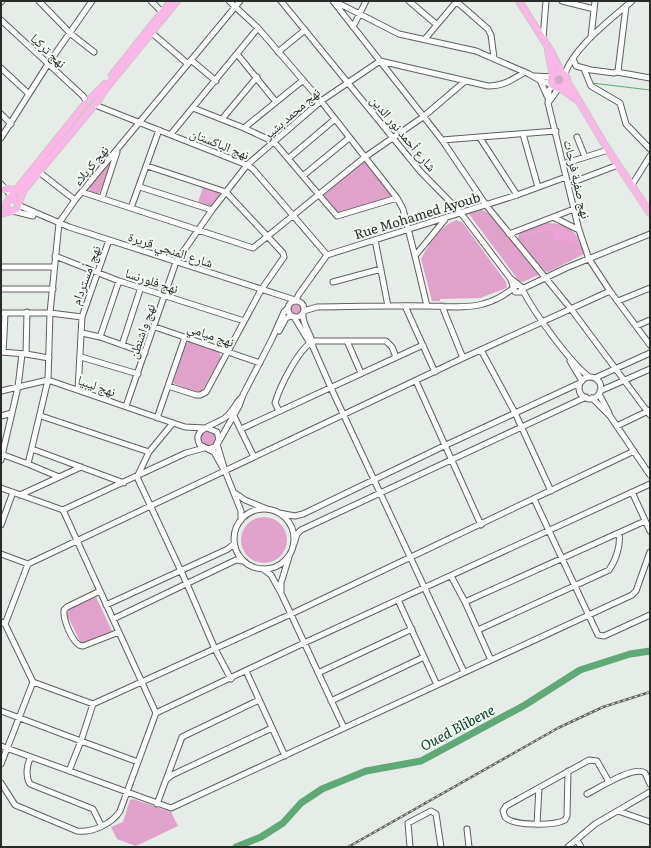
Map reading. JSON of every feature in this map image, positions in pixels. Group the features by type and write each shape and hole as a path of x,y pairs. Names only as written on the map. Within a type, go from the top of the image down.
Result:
{"main road":[{"path":"13,211 7,209 18,190 88,101 101,89 171,1"},
{"path":"11,202 21,194 94,106 104,91 177,1"},
{"path":"519,1 543,38 578,101 608,150 650,213"},
{"path":"548,49 552,80 559,88 578,101"},
{"path":"552,80 563,73"},
{"path":"559,88 565,86 567,81"},
{"path":"88,101 87,106 94,106"},
{"path":"3,186 18,190"},
{"path":"11,202 16,209 13,211"},
{"path":"1,214 13,211"}],"street":[{"path":"39,1 45,3 71,34 94,52"},
{"path":"1,138 48,64 71,34 92,1"},
{"path":"151,1 162,12"},
{"path":"229,1 258,28 302,81 321,101 397,198 403,210 427,306"},
{"name":"نهج كربلاء","path":"28,464 41,416 48,380 50,313 59,222 75,200 240,1"},
{"name":"شارع أحمد نور الدين","path":"281,1 420,172 460,212 528,300 566,353"},
{"path":"333,1 399,34 468,49 494,58 540,80 552,80"},
{"path":"333,1 442,140 486,205 571,309 649,412 617,426"},
{"path":"353,27 366,1"},
{"path":"409,1 436,24"},
{"path":"425,39 436,24 457,1 488,29 491,35 494,58"},
{"path":"543,38 546,1"},
{"path":"562,1 594,9"},
{"path":"591,38 595,1"},
{"path":"563,73 591,38 632,1"},
{"path":"617,72 620,66 626,6"},
{"name":"نهج تركيا","path":"1,20 88,101"},
{"path":"171,134 258,28"},
{"path":"278,52 305,30"},
{"path":"152,33 216,81"},
{"path":"237,54 276,102"},
{"path":"572,60 576,66 584,68 650,78"},
{"path":"380,61 464,82 488,86 499,86 525,72"},
{"name":"نهج محمد بشير","path":"198,231 212,210 247,165 321,101 380,61"},
{"path":"1,68 29,94"},
{"path":"584,68 591,86 620,103 626,124 650,149"},
{"path":"534,76 552,80"},
{"path":"222,119 257,77"},
{"name":"نهج صفية فرحات","path":"540,80 548,100 579,230 588,259 610,292 650,345"},
{"path":"548,100 552,80"},
{"path":"244,128 302,81"},
{"path":"82,192 249,248 256,247 365,157 423,117 464,82"},
{"path":"548,100 559,88"},
{"name":"نهج الباكستان","path":"94,106 171,134 247,165 253,169 327,255"},
{"path":"193,108 244,128 274,142 304,175 336,215 340,216 397,198"},
{"path":"1,114 11,124"},
{"path":"289,158 335,119"},
{"path":"131,208 140,187 159,130"},
{"path":"442,140 556,131"},
{"path":"523,134 538,187"},
{"path":"577,137 585,157"},
{"path":"304,175 349,138"},
{"path":"480,138 517,195"},
{"path":"102,198 118,149"},
{"path":"563,164 608,150"},
{"path":"632,185 650,156"},
{"path":"568,184 618,165"},
{"path":"147,166 226,192 283,253 284,257 261,290 203,394 196,395 168,386"},
{"path":"39,172 75,200"},
{"name":"Rue Mohamed Ayoub","path":"327,255 408,228 517,195 566,177"},
{"path":"3,186 11,202"},
{"path":"140,187 212,210"},
{"name":"شارع المنجي قريرة","path":"11,202 59,222 109,240 277,296 295,300"},
{"path":"509,234 555,218 574,209"},
{"name":"شارع المنجي قريرة","path":"13,211 59,222"},
{"path":"415,256 447,216"},
{"path":"555,218 579,230"},
{"name":"نهج واشنطن","path":"126,406 155,327 176,262 198,231"},
{"path":"295,300 303,304 317,307 442,306 481,304 649,234"},
{"name":"نهج أمستردام","path":"78,390 82,317 109,240"},
{"path":"375,240 388,306"},
{"path":"1,488 63,510 186,453 206,449 218,444 234,416 284,312 295,300 327,255"},
{"name":"نهج فلورنسا","path":"55,256 119,281 142,287 165,296 244,321"},
{"path":"1,267 54,268"},
{"path":"333,282 381,269"},
{"path":"100,337 119,281"},
{"path":"122,345 142,287"},
{"path":"618,301 650,288"},
{"path":"1,289 53,289"},
{"path":"610,292 463,358 28,564 3,623 33,682 93,704 291,614 634,451"},
{"name":"شارع المنجي قريرة","path":"277,296 286,302 288,307"},
{"path":"303,304 304,322 331,388 345,414 409,557 464,672"},
{"path":"405,306 435,372"},
{"path":"442,306 463,358"},
{"path":"288,307 312,344"},
{"path":"272,339 286,318 293,316 299,317 304,312 317,307"},
{"path":"27,312 24,354 2,456 28,464 59,477"},
{"path":"49,358 2,352 3,313 50,313 82,317"},
{"path":"636,326 650,320"},
{"name":"نهج ميامي","path":"155,327 260,363"},
{"path":"82,333 100,337 145,353"},
{"path":"157,418 185,337"},
{"path":"279,410 275,403 278,394 295,362 312,344 347,341 386,341 392,347 396,357"},
{"path":"347,341 361,373"},
{"path":"241,429 279,410 331,388 423,345"},
{"path":"481,350 515,413 520,427 551,491"},
{"path":"234,492 240,498 272,511 295,516 303,514 446,445 581,382 650,352"},
{"path":"566,353 600,385 600,393 610,416"},
{"path":"566,353 581,382 580,391 586,397"},
{"path":"81,357 138,374"},
{"path":"592,398 650,368"},
{"path":"1,391 48,380"},
{"name":"نهج ليبيا","path":"48,380 185,427 206,428"},
{"path":"416,381 481,525"},
{"path":"186,453 197,438 200,431 226,417 243,395"},
{"path":"281,593 281,583 290,554 297,534 301,530 586,397 592,398 610,416 650,475"},
{"path":"1,416 12,413"},
{"path":"41,416 149,452"},
{"path":"234,416 254,457"},
{"path":"137,477 149,452 173,423"},
{"name":"نهج ليبيا","path":"185,427 197,438"},
{"path":"206,428 217,432 218,444 225,472"},
{"path":"197,438 200,445 214,452 225,472 241,511 241,520 235,532 234,544 239,556 249,565 263,569 271,575 281,593 344,728"},
{"path":"32,449 124,483"},
{"path":"645,466 650,470"},
{"path":"20,495 81,467"},
{"path":"137,477 230,679"},
{"path":"644,486 650,481"},
{"path":"156,713 304,643 650,484"},
{"path":"1,525 13,492"},
{"path":"632,492 650,531"},
{"path":"534,499 597,634 603,637 650,615"},
{"path":"1,783 11,801 21,809 77,831 88,831 116,818 156,713 63,510"},
{"path":"241,520 252,512 265,510 272,511"},
{"path":"279,513 289,523 292,530 294,544"},
{"path":"465,602 646,521"},
{"path":"478,630 609,570 618,546 619,533"},
{"path":"106,604 234,544"},
{"path":"1,746 126,793 171,808 635,593 650,552"},
{"path":"1,554 28,564"},
{"path":"263,569 279,565 290,554"},
{"path":"113,619 236,560 243,561"},
{"path":"451,576 465,602 491,660"},
{"path":"100,591 67,607 64,610 63,615 73,639 79,646 83,646 119,632"},
{"path":"398,600 437,685"},
{"path":"318,673 412,630"},
{"path":"331,701 424,657"},
{"path":"246,671 285,756"},
{"path":"1,764 33,682"},
{"path":"157,804 182,737 259,700"},
{"path":"69,771 93,704"},
{"path":"1,711 138,762"},
{"path":"166,780 172,775 272,728"},
{"path":"31,757 28,769 28,779 30,784 93,809 101,825"},
{"path":"568,771 566,818 563,822 537,824 507,819 503,811 506,806 568,771 589,760 595,759 609,782"},
{"path":"587,794 626,774 641,771 645,773 650,784"},
{"path":"537,824 539,788"},
{"path":"568,847 595,824 650,792"},
{"path":"410,847 408,823 431,811 436,814 441,847"},
{"path":"618,811 650,822"},
{"path":"467,829 469,847"},
{"path":"577,840 581,847"}],"shaded area":[{"path":"557,76 561,76 563,77 563,85 557,86 554,83 554,79"},
{"path":"362,162 366,163 390,194 390,197 337,213 324,195"},
{"path":"107,164 110,166 100,192 98,194 89,191 90,186"},
{"path":"203,187 220,193 212,207 198,202"},
{"path":"205,189 214,193 216,199 213,204 209,204 211,197 210,194 207,195 204,190"},
{"path":"482,210 487,212 539,273 538,275 523,282 519,281 469,214"},
{"path":"456,220 462,222 506,282 507,287 480,298 440,299 440,301 432,301 421,259 431,242 440,231"},
{"path":"547,223 562,225 572,231 576,235 584,254 548,272 545,271 517,241 520,232"},
{"path":"546,225 551,225 555,229 560,226 574,234 581,245 583,253 575,257 578,246 566,240 562,242 552,240 554,235 551,231 538,232 528,236 523,234"},
{"path":"294,304 298,304 301,309 298,314 294,314 291,311 291,307"},
{"path":"190,341 218,350 221,357 202,391 194,392 173,383 186,344"},
{"path":"208,430 215,435 216,438 211,445 208,446 201,441 200,438 205,431"},
{"path":"259,517 269,517 277,521 283,527 287,535 287,545 283,553 277,559 269,563 259,563 251,559 245,553 241,545 241,535 245,527 251,521"},
{"path":"96,597 112,631 85,644 81,643 67,613 70,609"},
{"path":"133,799 171,812 178,826 136,846 117,839 111,827 123,822 130,800"}],"waterway":[{"path":"592,83 650,90"},
{"name":"Oued Blibene","path":"236,847 261,837 283,823 301,803 322,789 366,771 421,761 525,705 580,670 630,654 650,651"}],"railway":[{"path":"348,847 558,728 603,707 650,692"}]}
